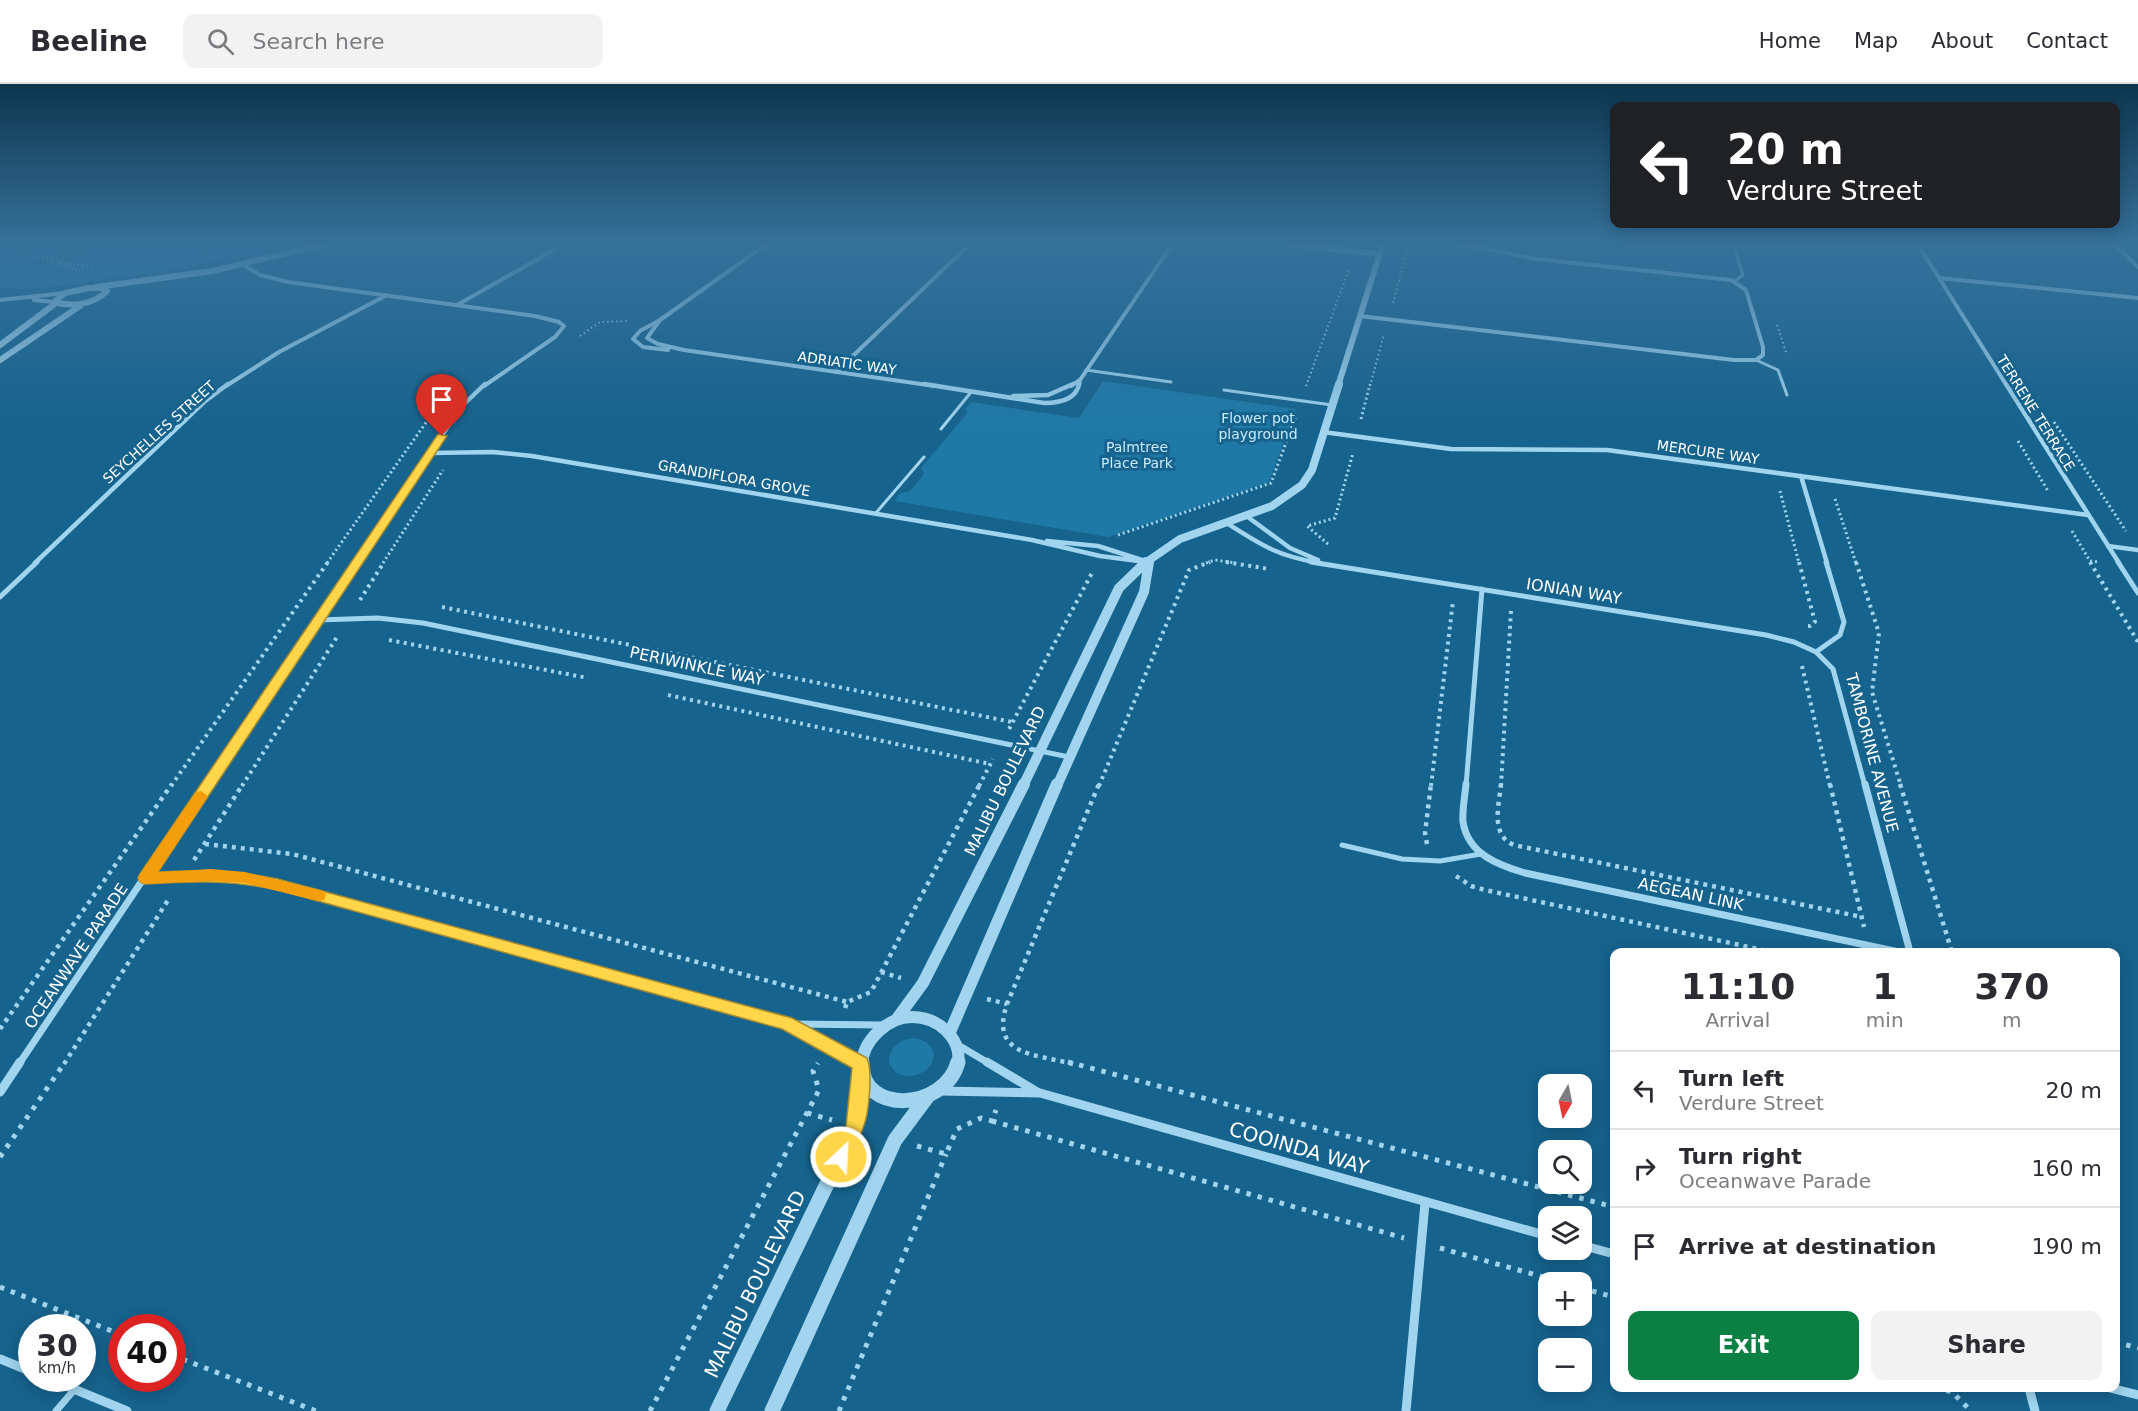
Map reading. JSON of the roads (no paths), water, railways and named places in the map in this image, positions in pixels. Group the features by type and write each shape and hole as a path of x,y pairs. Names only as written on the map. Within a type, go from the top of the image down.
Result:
{"street":[{"path":"0,345 40,317 52,305"},
{"path":"0,360 83,305"},
{"name":"SEYCHELLES STREET","path":"0,597 204,402 244,373 279,352 369,305"},
{"name":"OCEANWAVE PARADE","path":"0,1092 472,395 491,379 555,337 564,326 559,322 535,316 456,305"},
{"path":"660,320 681,305"},
{"path":"836,372 906,305"},
{"path":"1080,380 1131,305"},
{"name":"MALIBU BOULEVARD","path":"891,1022 928,973 1119,588 1131,575 1177,540 1278,502 1299,489 1312,470 1364,305"},
{"path":"1360,316 1734,360 1756,360 1763,355 1763,347 1750,305"},
{"name":"TERRENE TERRACE","path":"1956,305 2138,593"},
{"name":"ADRIATIC WAY","path":"660,320 647,338 658,344 684,350 1006,396 1032,402 1060,401 1075,394 1080,380"},
{"name":"ADRIATIC WAY","path":"660,320 640,331 633,341 652,349 684,350"},
{"name":"ADRIATIC WAY","path":"1006,396 1049,396 1063,392 1080,380"},
{"name":"MERCURE WAY","path":"1323,432 1451,449 1593,449 2088,515"},
{"name":"GRANDIFLORA GROVE","path":"431,453 493,452 532,456 1032,540 1100,556 1149,562"},
{"path":"1801,476 1844,622 1840,635 1816,652"},
{"name":"IONIAN WAY","path":"1245,515 1290,548 1326,564"},
{"name":"IONIAN WAY","path":"1225,522 1285,557 1782,638 1816,652"},
{"name":"GRANDIFLORA GROVE","path":"1032,540 1105,547 1149,562"},
{"path":"2108,546 2138,550"},
{"path":"950,1032 1144,592 1149,562"},
{"path":"1481,855 1470,843 1463,821 1482,589"},
{"name":"PERIWINKLE WAY","path":"318,620 348,618 401,620 432,625 1070,757"},
{"name":"TAMBORINE AVENUE","path":"1816,652 1833,669 1838,681 1909,948"},
{"name":"AEGEAN LINK","path":"1481,855 1501,866 1525,873 1880,948"},
{"path":"145,878 211,875 245,878 278,885 786,1023 827,1046 861,1069 868,1086 894,1101 911,1101 933,1094"},
{"path":"772,1411 895,1140 933,1094 949,1081 956,1070 957,1044 950,1032 939,1023 911,1017 891,1022 786,1023"},
{"path":"861,1069 867,1041 891,1022"},
{"name":"COOINDA WAY","path":"957,1044 1010,1073 1040,1094"},
{"name":"MALIBU BOULEVARD","path":"717,1411 855,1126 861,1069"},
{"name":"COOINDA WAY","path":"933,1094 1040,1094 1538,1233"},
{"path":"1406,1411 1425,1203"},
{"path":"1592,1248 1610,1253"},
{"path":"0,1359 18,1366"},
{"path":"2120,1390 2138,1395"},
{"path":"80,1392 127,1411"},
{"path":"2030,1392 2036,1411"}],"lane":[{"path":"1756,360 1778,370 1786,395"},
{"path":"1086,370 1171,382"},
{"path":"1224,390 1332,405"},
{"path":"941,429 972,391"},
{"path":"875,514 924,458"},
{"path":"1342,845 1402,859 1440,861 1481,855"},
{"path":"56,1411 73,1392"}],"park label":[{"name":"Flower pot playground","path":"1258,426"},
{"name":"Palmtree Place Park","path":"1137,456"}]}
